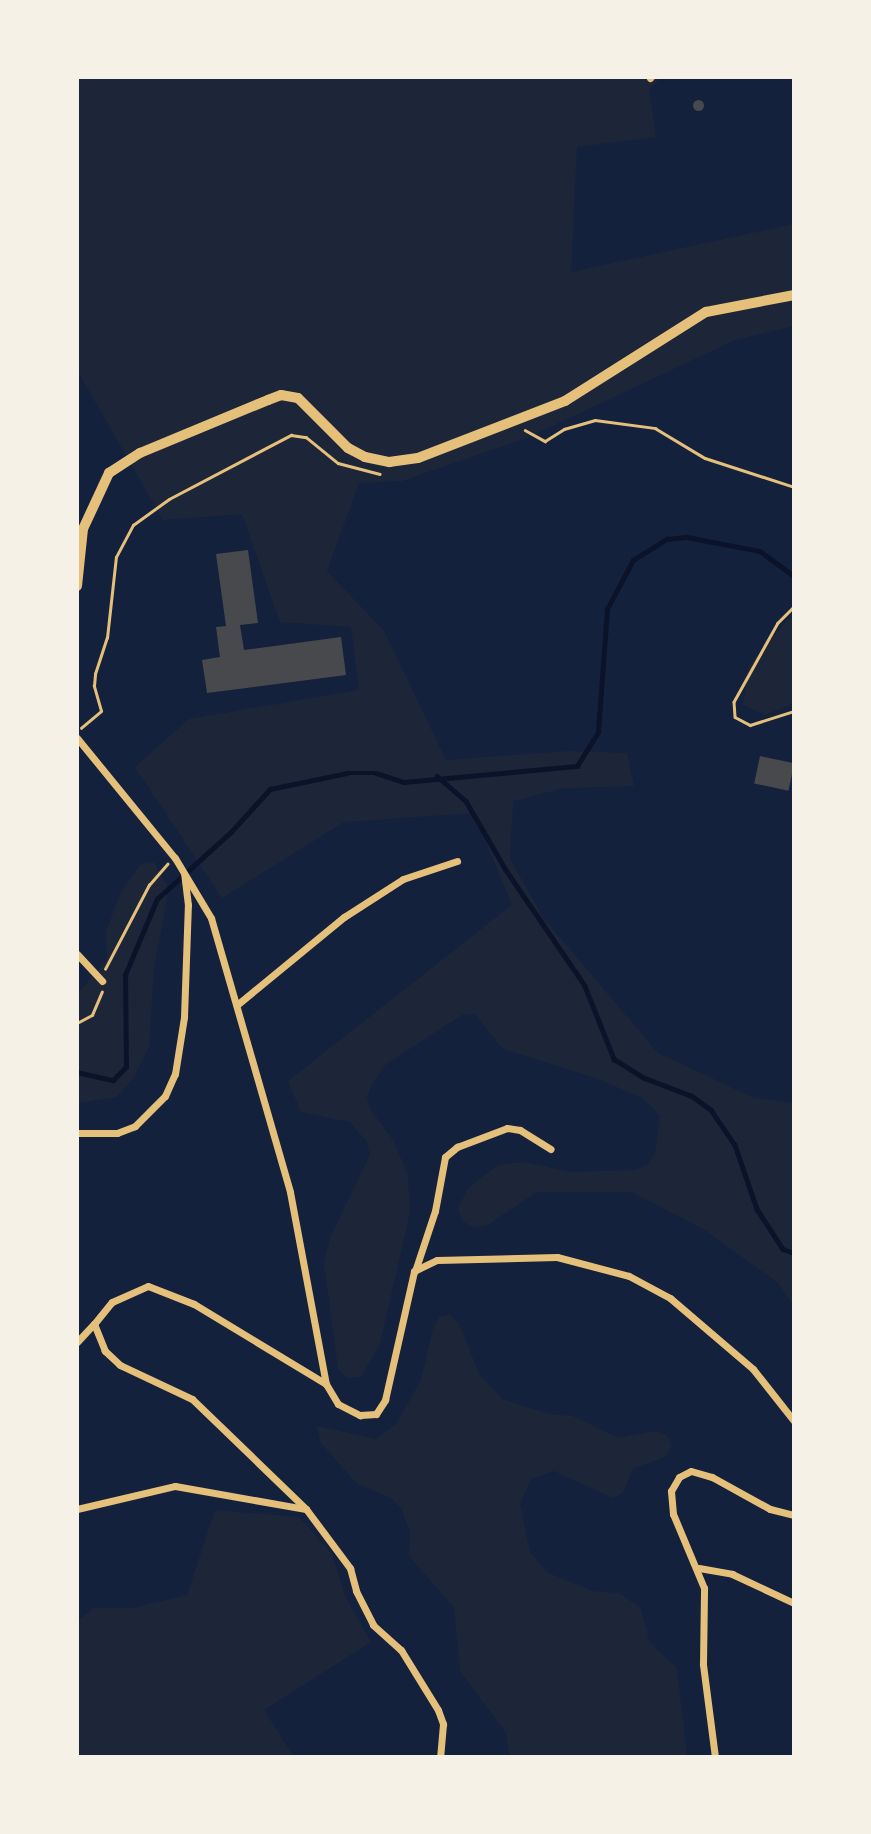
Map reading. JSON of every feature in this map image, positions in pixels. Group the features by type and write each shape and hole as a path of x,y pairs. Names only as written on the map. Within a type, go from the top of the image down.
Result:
{"street":[{"path":"77,586 83,529 109,473 141,453 268,400 281,395 298,398 348,449 389,462 445,451 520,421 606,378 690,318 736,302 794,295"},
{"path":"77,738 174,858 211,918 238,1004 290,1192 326,1384 338,1404 360,1415 376,1414 394,1376 414,1271 435,1211 445,1157 457,1147 507,1128 520,1129 551,1149"},
{"path":"238,1004 364,905 403,879 457,861"},
{"path":"77,1133 117,1133 135,1126 165,1096 175,1074 184,1017 188,905 183,871"},
{"path":"77,954 102,981"},
{"path":"414,1271 437,1260 557,1256 629,1276 670,1298 716,1335 753,1369 794,1421"},
{"path":"77,1342 112,1302 148,1286 194,1304 268,1353 326,1384"},
{"path":"94,1324 105,1351 120,1365 192,1399 306,1509 351,1568 373,1625 401,1650 433,1700 443,1724 440,1757"},
{"path":"715,1757 703,1664 706,1619 699,1568 673,1514 671,1491 679,1477 691,1471 712,1477 770,1509 794,1515"},
{"path":"77,1509 175,1486 306,1509"},
{"path":"699,1568 732,1574 794,1603"}],"path":[{"path":"520,421 528,434 545,441 564,429 595,420 655,428 705,458 794,487"},
{"path":"77,731 101,711 94,685 95,674 107,639 116,557 133,525 169,499 291,435 306,437 338,463 368,474 383,474 389,462"},
{"path":"794,607 778,623 734,702 735,717 750,725 794,711"},
{"path":"77,1023 92,1015 99,1003 102,981 149,885 174,858"}],"shaded area":[{"path":"77,77 661,77 649,91 656,137 577,147 571,272 794,224 794,326 735,340 527,438 402,481 359,483 327,571 384,631 446,760 568,751 627,753 634,786 564,788 513,801 510,859 544,919 658,1053 754,1098 794,1103 794,1307 778,1283 705,1230 632,1192 537,1192 486,1226 473,1227 462,1221 458,1208 469,1187 498,1165 523,1162 571,1172 636,1170 647,1165 655,1153 660,1116 643,1098 593,1077 503,1049 475,1014 462,1015 386,1064 371,1086 367,1098 371,1110 393,1140 408,1175 410,1212 380,1344 361,1377 347,1378 338,1369 324,1263 330,1238 370,1154 366,1141 350,1122 301,1112 288,1081 512,905 474,813 344,822 222,898 135,767 189,719 359,690 351,627 280,622 242,514 163,520 77,370"},
{"path":"794,613 794,703 765,715 743,705 749,665"},
{"path":"154,862 167,886 167,898 154,969 149,1047 133,1079 116,1097 77,1103 77,995 107,959 106,932 120,893 142,863"},
{"path":"450,1315 459,1323 479,1374 502,1399 549,1414 573,1416 618,1438 656,1431 667,1435 671,1446 665,1457 632,1469 624,1492 613,1498 554,1471 531,1479 520,1504 530,1552 546,1572 593,1591 619,1593 640,1607 650,1643 677,1668 687,1757 510,1757 506,1733 460,1671 454,1607 409,1556 410,1532 401,1508 391,1498 356,1483 321,1443 317,1426 376,1439 396,1424 421,1380 433,1329 439,1317"},
{"path":"215,1510 299,1517 332,1554 345,1596 371,1642 264,1710 294,1757 77,1757 77,1622 93,1608 132,1608 187,1595"}],"building":[{"path":"698,99 704,105 698,111 692,105"},
{"path":"248,550 258,623 240,625 244,650 341,637 346,675 207,693 202,660 220,657 216,627 226,626 216,554"},
{"path":"760,756 794,763 788,791 754,783"}],"waterway":[{"path":"77,1072 113,1080 126,1067 125,975 157,899 231,832 270,789 347,773 376,773 404,782 577,766 598,732 607,609 633,560 667,539 687,537 760,551 794,576"},
{"path":"437,776 466,801 506,870 585,986 614,1059 645,1078 692,1096 711,1110 735,1145 757,1209 783,1249 794,1253"}]}
